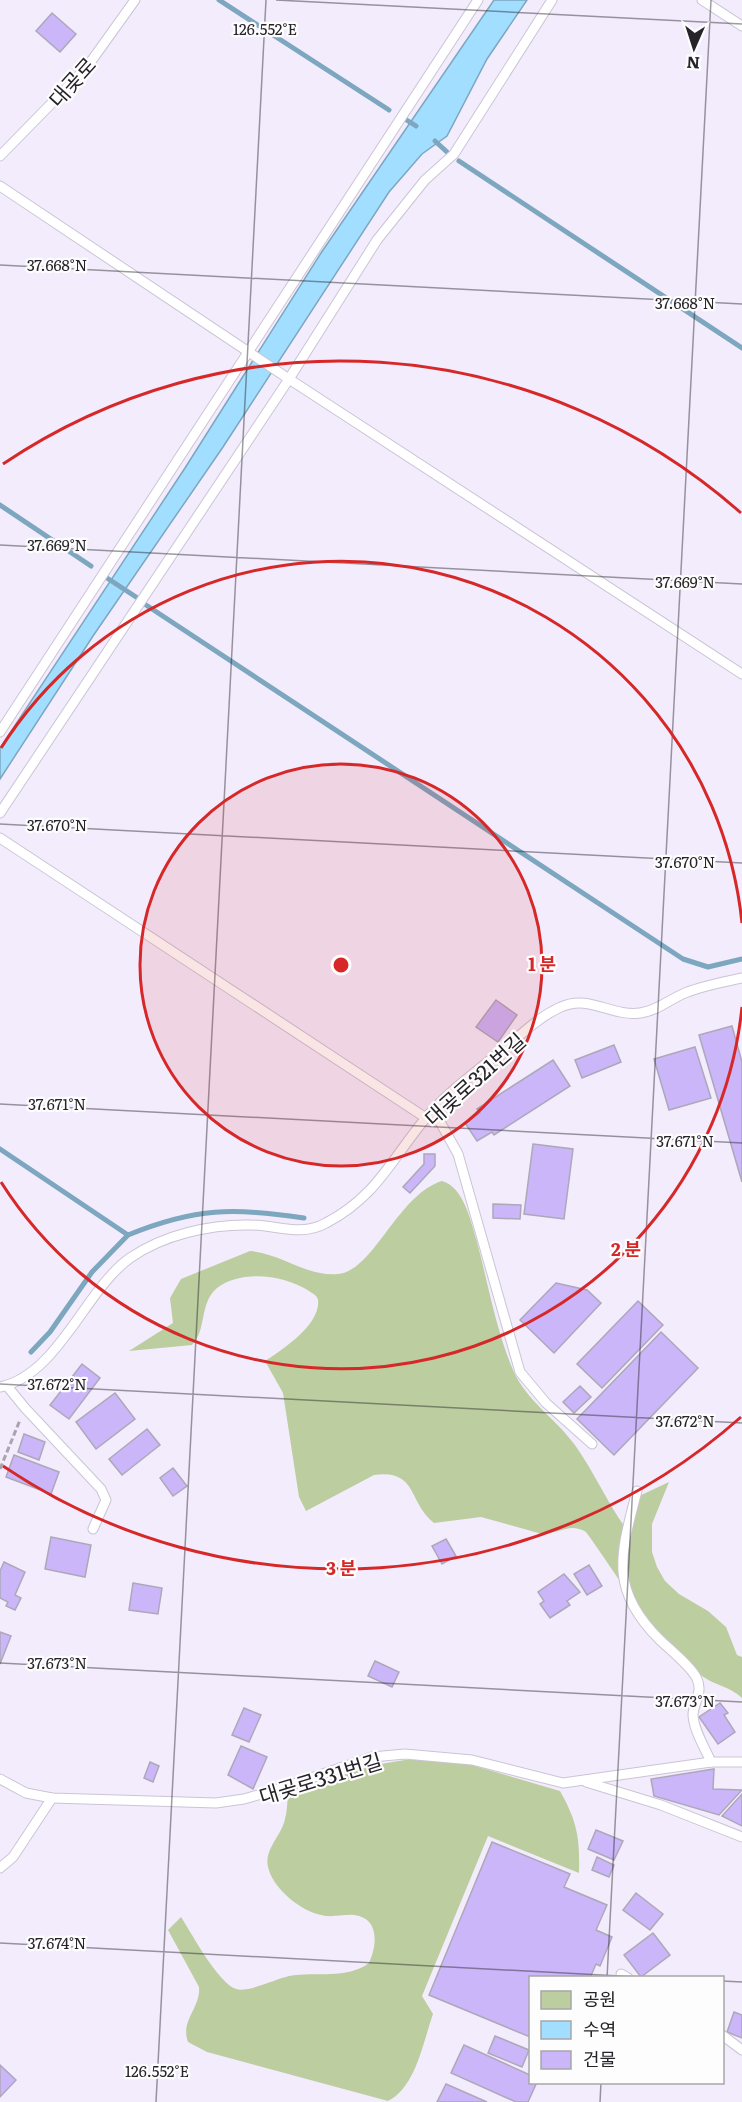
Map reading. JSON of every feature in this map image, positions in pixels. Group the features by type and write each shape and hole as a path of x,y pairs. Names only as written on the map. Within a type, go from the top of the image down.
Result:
{"lane":[{"name":"대곶로","path":"0,156 87,67 135,0"},
{"path":"0,732 478,0"},
{"path":"0,813 289,379 377,240 425,180 454,154 552,0"},
{"path":"702,0 742,26"},
{"path":"0,186 289,379 742,674"},
{"path":"0,838 426,1118"},
{"name":"대곶로321번길","path":"93,1528 106,1500 101,1489 4,1386 51,1354 111,1277 128,1260 154,1243 189,1233 244,1225 304,1230 324,1225 372,1190 426,1118 463,1083 547,1014 562,1006 588,1003 627,1014 641,1013 685,993 742,978"},
{"path":"434,1111 458,1154 520,1372 546,1403 592,1444"},
{"path":"637,1491 621,1574 626,1593 651,1632 696,1676 699,1692 693,1714 694,1723 711,1762"},
{"name":"대곶로331번길","path":"0,1779 26,1793 52,1798 216,1803 244,1799 282,1788 372,1757 405,1754 472,1760 563,1783 711,1762 742,1762"},
{"path":"583,1781 660,1805 742,1837"},
{"path":"0,1868 13,1857 52,1798"},
{"path":"724,2036 742,2050"}],"path":[{"path":"0,1468 25,1408"}],"green space":[{"path":"442,1181 456,1190 466,1206 502,1339 513,1370 534,1401 577,1448 627,1530 635,1498 669,1482 652,1524 652,1552 657,1567 665,1581 679,1594 708,1611 726,1627 737,1655 742,1657 742,1698 702,1676 686,1663 655,1628 586,1532 580,1529 569,1528 542,1534 481,1517 434,1523 426,1515 405,1482 398,1477 388,1475 374,1475 306,1511 299,1497 283,1393 265,1361 299,1335 313,1318 318,1300 316,1296 299,1285 263,1276 238,1278 227,1282 211,1294 200,1332 192,1345 129,1351 173,1323 170,1298 181,1279 250,1251 272,1256 315,1272 338,1274 351,1270 375,1247 412,1201 426,1189"},
{"path":"417,1759 468,1764 560,1791 576,1830 579,1873 488,1836 422,1996 433,2014 417,2063 405,2085 388,2101 207,2052 188,2042 186,2034 188,2020 197,2001 199,1987 168,1930 181,1917 221,1978 236,1989 254,1987 289,1976 351,1972 369,1963 375,1941 368,1921 354,1915 329,1916 305,1909 282,1891 271,1875 267,1860 283,1825 288,1796 367,1768"}],"water":[{"path":"494,0 527,0 487,59 447,136 422,154 389,192 223,447 93,636 0,779 0,748 185,468 321,253"}],"building":[{"path":"52,13 76,34 60,52 36,31"},
{"path":"496,1000 517,1015 498,1042 476,1027"},
{"path":"732,1026 742,1062 742,1182 699,1035"},
{"path":"614,1045 621,1062 582,1078 575,1060"},
{"path":"695,1047 711,1098 669,1110 654,1059"},
{"path":"553,1060 570,1086 494,1135 492,1132 477,1141 465,1123 480,1113 477,1109"},
{"path":"533,1144 573,1149 564,1219 524,1214"},
{"path":"424,1154 435,1154 435,1166 410,1193 403,1187 424,1164"},
{"path":"493,1204 521,1205 520,1219 493,1218"},
{"path":"556,1283 587,1290 601,1303 554,1353 520,1320"},
{"path":"638,1301 663,1325 602,1388 577,1364"},
{"path":"661,1332 698,1368 614,1455 577,1419"},
{"path":"82,1364 100,1378 69,1419 50,1405"},
{"path":"580,1386 591,1397 574,1413 563,1402"},
{"path":"115,1393 135,1419 96,1449 76,1422"},
{"path":"147,1429 160,1445 122,1475 109,1459"},
{"path":"24,1434 45,1442 39,1460 18,1452"},
{"path":"14,1455 59,1472 51,1494 6,1477"},
{"path":"173,1468 187,1486 173,1496 160,1478"},
{"path":"51,1537 91,1545 85,1577 45,1569"},
{"path":"446,1539 456,1556 442,1564 432,1546"},
{"path":"4,1562 25,1572 15,1595 21,1598 15,1610 6,1606 8,1602 0,1598 0,1571"},
{"path":"589,1565 602,1586 587,1595 574,1574"},
{"path":"564,1574 580,1592 567,1601 570,1605 550,1618 540,1604 544,1601 538,1592"},
{"path":"133,1583 162,1588 158,1614 129,1610"},
{"path":"0,1632 11,1636 0,1664"},
{"path":"375,1661 399,1672 392,1687 368,1676"},
{"path":"720,1703 728,1713 724,1715 735,1732 718,1744 699,1717"},
{"path":"244,1708 261,1715 249,1742 232,1735"},
{"path":"241,1746 267,1757 253,1789 228,1775"},
{"path":"150,1762 159,1766 153,1782 144,1778"},
{"path":"714,1769 713,1789 742,1790 719,1815 654,1796 651,1779"},
{"path":"742,1794 742,1826 722,1816"},
{"path":"596,1830 623,1841 614,1860 588,1849"},
{"path":"492,1842 570,1874 564,1887 607,1905 596,1930 612,1937 600,1966 596,1964 591,1976 529,1976 529,2037 429,1995"},
{"path":"597,1857 614,1865 609,1877 592,1870"},
{"path":"636,1893 663,1914 650,1930 623,1910"},
{"path":"653,1933 670,1955 640,1976 624,1955"},
{"path":"734,2012 742,2015 742,2038 727,2032"},
{"path":"495,2036 529,2050 522,2067 488,2053"},
{"path":"464,2045 529,2075 529,2084 536,2084 528,2102 516,2102 451,2073"},
{"path":"0,2065 16,2080 0,2097"},
{"path":"446,2084 487,2102 437,2102"}],"waterway":[{"path":"219,0 389,110"},
{"path":"405,119 416,126"},
{"path":"435,141 447,152"},
{"path":"459,161 742,348"},
{"path":"0,505 91,566"},
{"path":"107,578 136,597"},
{"path":"146,605 683,959 708,967 742,959"},
{"path":"0,1149 128,1235 174,1219 215,1212 256,1212 304,1218"},
{"path":"31,1352 50,1332 92,1272 128,1235"}]}
